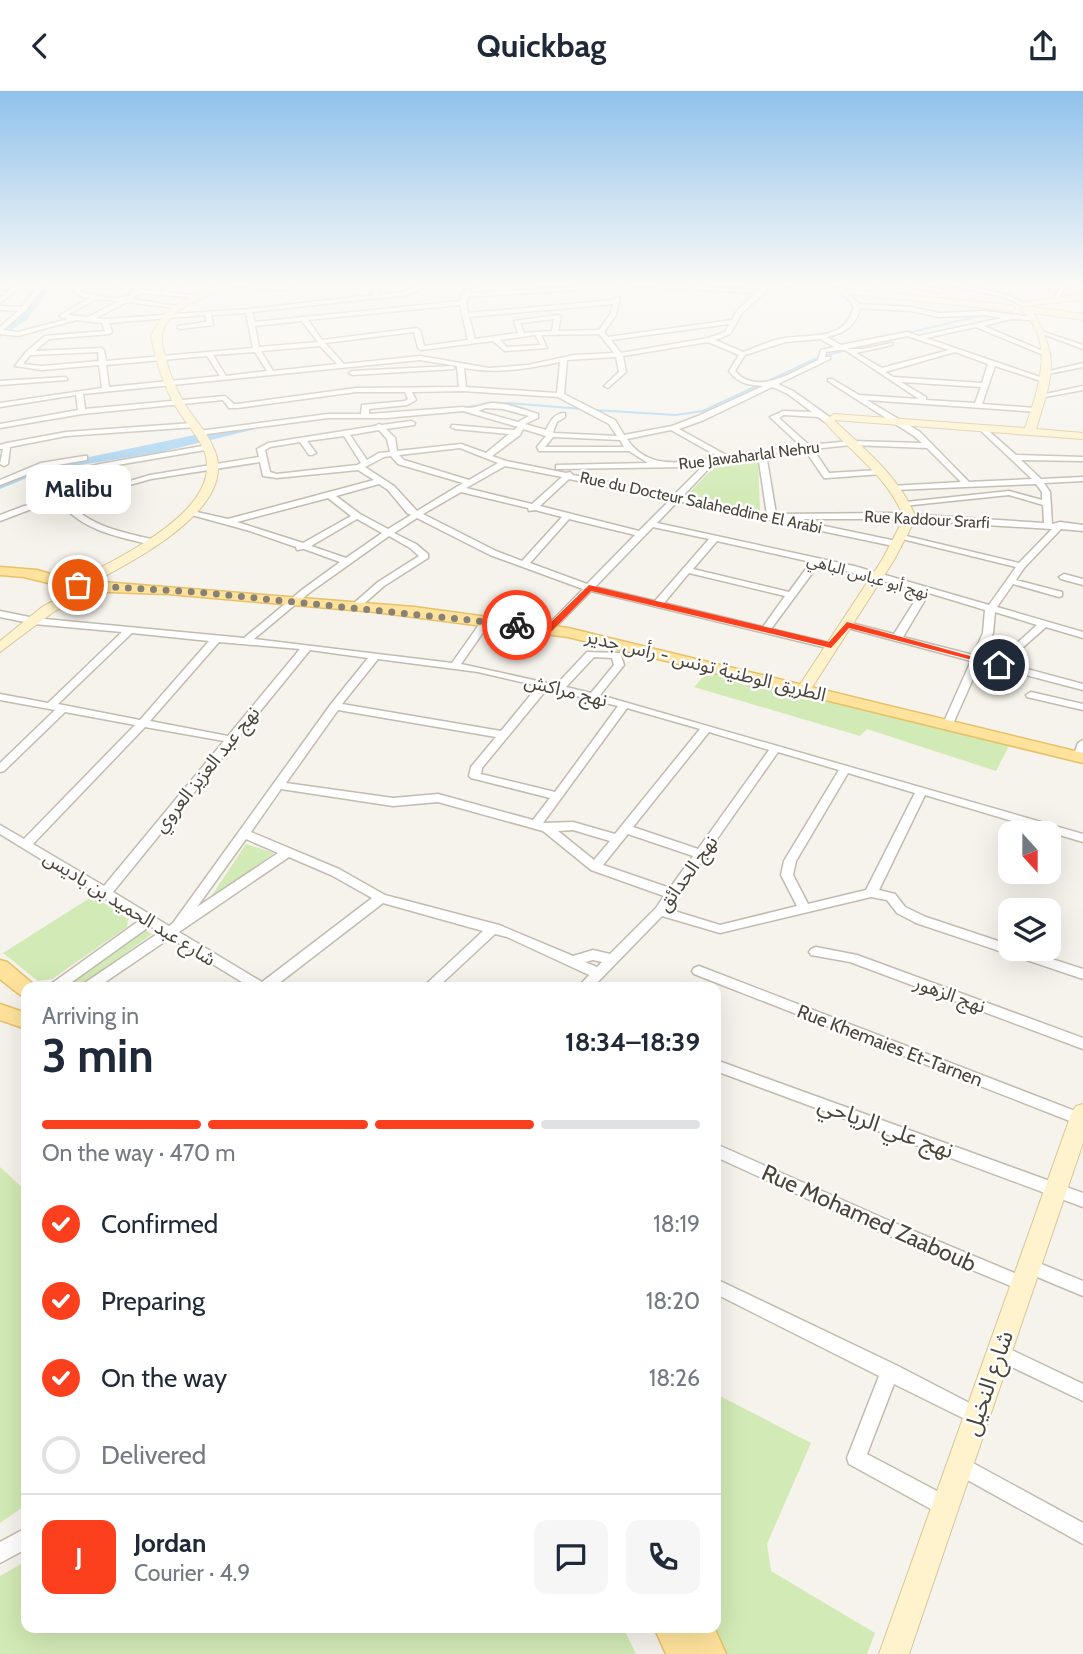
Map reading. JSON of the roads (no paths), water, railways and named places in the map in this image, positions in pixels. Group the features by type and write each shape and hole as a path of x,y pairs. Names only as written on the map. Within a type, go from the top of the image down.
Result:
{"main road":[{"name":"الطريق الوطنية تونس - رأس جدير","path":"0,571 85,583 356,607 549,629 947,726 1082,753"},
{"name":"الطريق الوطنية تونس - رأس جدير","path":"24,573 61,584 85,583"},
{"path":"0,967 21,985"},
{"path":"0,1012 21,1019"},
{"path":"673,1633 683,1654"},
{"path":"699,1633 710,1654"}],"street":[{"path":"27,355 18,366 34,369 185,355"},
{"path":"101,355 106,391"},
{"path":"209,355 225,379"},
{"path":"260,355 272,374"},
{"path":"330,355 356,390"},
{"path":"420,355 420,369"},
{"path":"0,403 66,394 341,369 420,358 482,370 619,355 623,372 608,386"},
{"path":"742,355 732,373 743,381 784,389 817,415"},
{"path":"821,360 822,355"},
{"path":"152,543 94,523 72,512 62,502 53,482 57,477 201,436 328,416 365,417 472,411 519,428 549,434 622,438 673,428 701,418 766,385 836,355"},
{"path":"855,355 880,370 888,379 926,401"},
{"path":"880,370 938,355"},
{"path":"966,355 1046,376 1083,365"},
{"path":"1030,432 1046,376 1048,355"},
{"path":"0,648 85,583 152,543 191,512 207,489 214,468 201,436 179,403 161,357"},
{"path":"560,395 564,359"},
{"path":"978,406 992,363"},
{"path":"63,366 66,394"},
{"path":"341,369 460,367"},
{"path":"460,367 463,389"},
{"path":"515,368 515,392"},
{"path":"0,383 65,379"},
{"path":"888,379 985,385"},
{"path":"830,380 900,423 929,446 966,482"},
{"path":"434,388 442,400"},
{"path":"0,426 82,412 225,398 232,406 237,406 356,390 434,388 506,391 560,395 612,422 631,449 657,465 700,473"},
{"path":"1040,396 1083,388"},
{"path":"365,417 366,407 407,403 412,400 407,389"},
{"path":"1069,390 1083,397"},
{"path":"498,406 506,391"},
{"path":"79,393 82,412"},
{"path":"856,397 1036,410"},
{"path":"472,411 481,405 498,406 535,416 486,457"},
{"path":"879,472 828,476 808,447 774,417 783,413 817,415 833,421 861,420 1083,436"},
{"path":"562,415 554,421 542,449 631,449"},
{"path":"804,689 847,625 910,518 906,504 894,488 833,421"},
{"path":"411,423 379,426 263,447 266,474 270,477 362,465 393,453 464,446 504,463"},
{"path":"379,426 391,438 393,453 401,462 470,483"},
{"path":"455,426 519,428"},
{"path":"673,428 728,459"},
{"path":"984,428 1038,480 1046,492 1048,524"},
{"path":"345,432 362,465 416,515 493,553 589,588 831,646"},
{"path":"4,464 4,446 66,434 201,436"},
{"path":"302,439 312,453"},
{"name":"Rue Jawaharlal Nehru","path":"527,467 711,462 851,443 929,446"},
{"path":"762,453 772,517"},
{"path":"1012,457 1083,459"},
{"path":"0,483 44,465 84,458"},
{"path":"0,518 27,507 62,502 150,477 264,459"},
{"path":"549,629 711,462"},
{"path":"246,641 290,601 347,561 416,515 504,463"},
{"name":"Rue du Docteur Salaheddine El Arabi","path":"504,463 570,474 1021,566"},
{"path":"532,509 570,474"},
{"path":"894,488 966,482 1083,478"},
{"path":"228,522 380,481"},
{"path":"1005,481 1013,493"},
{"path":"460,489 641,534"},
{"path":"906,504 1013,493 1048,504"},
{"path":"329,494 357,516 413,546 425,557 381,584 356,607"},
{"path":"191,512 347,561"},
{"path":"300,548 357,516"},
{"path":"525,563 566,517"},
{"name":"Rue Kaddour Srarfi","path":"772,517 910,518 1083,528"},
{"name":"نهج أبو عباس الباهي","path":"651,524 877,576 925,592 1083,635"},
{"path":"947,726 988,633 990,610 1021,566 1060,525"},
{"path":"657,605 715,538"},
{"path":"765,630 817,561"},
{"path":"687,570 791,595"},
{"path":"1064,577 1083,582"},
{"path":"1010,581 1059,594"},
{"path":"47,610 85,583"},
{"path":"897,638 925,592"},
{"name":"نهج مراكش","path":"0,614 34,621 307,647 455,665 625,704 1083,838"},
{"path":"455,665 486,621"},
{"path":"1018,647 1044,624"},
{"path":"847,625 1082,685"},
{"path":"51,705 129,631"},
{"path":"26,843 123,746 217,638"},
{"name":"نهج عبد العزيز العروي","path":"106,892 307,647"},
{"path":"558,689 591,654 616,655 620,665 593,697"},
{"path":"173,927 335,706 375,656"},
{"path":"544,685 477,767 475,776 558,796"},
{"path":"1031,695 1083,707"},
{"path":"0,697 229,739"},
{"path":"542,827 558,796 625,704"},
{"path":"335,706 504,735"},
{"path":"0,769 63,708"},
{"path":"595,867 706,729"},
{"name":"نهج الحدائق","path":"591,982 660,911 776,748"},
{"path":"805,910 788,875 790,861 845,769"},
{"path":"278,785 393,802 438,798 542,827 573,826 622,834 701,853"},
{"path":"867,894 921,792"},
{"path":"542,827 595,867 673,894"},
{"name":"شارع عبد الحميد بن باديس","path":"0,829 149,920 173,927 253,982"},
{"path":"243,833 289,851 381,898 494,928 598,974"},
{"path":"95,982 289,851"},
{"path":"660,911 720,929 867,894 891,897 901,910 921,920 1083,974"},
{"path":"272,982 381,898"},
{"path":"63,982 149,920"},
{"path":"435,982 494,928"},
{"name":"نهج الزهور","path":"816,952 852,958 1083,1044"},
{"path":"573,961 593,955 612,959"},
{"name":"Rue Khemaies Et-Tarnen","path":"699,971 1082,1116"},
{"name":"نهج علي الرياحي","path":"721,1067 1056,1189"},
{"name":"شارع النخيل","path":"894,1654 1082,1116"},
{"name":"Rue Mohamed Zaaboub","path":"721,1152 886,1227 1026,1275 1083,1289"},
{"path":"1056,1189 1083,1200"},
{"path":"721,1288 976,1416"},
{"path":"999,1352 1083,1393"},
{"path":"890,1371 856,1458 945,1506"},
{"path":"960,1465 1083,1534"},
{"path":"0,1553 21,1541"}],"waterway":[{"path":"594,410 676,415 703,411 829,355"},
{"path":"454,408 508,403 582,409"},
{"path":"291,419 324,415"},
{"path":"62,464 161,448 252,427"},
{"path":"0,485 30,472"}],"place":[{"name":"Malibu","path":"78,585"}]}
